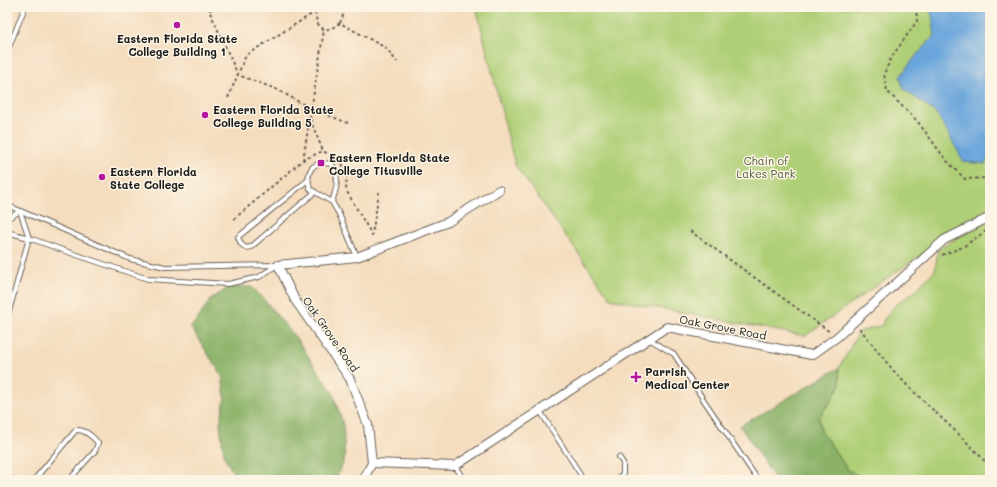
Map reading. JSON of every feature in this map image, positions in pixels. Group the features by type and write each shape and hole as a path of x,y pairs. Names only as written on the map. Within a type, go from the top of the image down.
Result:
{"street":[{"path":"278,265 357,256 448,222 499,190"},
{"name":"Oak Grove Road","path":"455,466 667,327 812,355 836,337 944,240 990,217"},
{"name":"Oak Grove Road","path":"278,265 295,300 350,379 368,425 372,463"},
{"path":"363,480 372,463 455,466"}],"lane":[{"path":"7,52 25,7"},
{"path":"332,202 338,179 335,170 332,164 324,162 314,165 309,170 308,183 310,189 332,202 339,214 357,256"},
{"path":"308,180 238,237 241,244 246,248 252,246 315,192"},
{"path":"7,205 130,259 165,267 278,265"},
{"path":"7,219 20,211"},
{"path":"7,319 29,238 20,211"},
{"path":"7,232 29,238 148,279 228,284 259,277 278,265"},
{"path":"649,339 674,354 758,480"},
{"path":"539,411 584,480"},
{"path":"34,480 76,430 82,430 93,437 98,443 95,450 69,480"},
{"path":"616,480 624,474 619,457"},
{"path":"455,466 464,480"},
{"path":"7,476 13,480"}],"path":[{"path":"210,7 209,10 238,75 276,90 312,109 348,123"},
{"path":"209,10 218,7"},
{"path":"279,7 315,12"},
{"path":"228,98 246,54 315,12 318,7"},
{"path":"324,30 332,28 340,23 343,16 341,7"},
{"path":"916,7 917,21 891,58 884,74 887,91 918,122 946,160 965,179 990,178"},
{"path":"315,12 317,23 324,30"},
{"path":"340,23 386,48 397,62"},
{"path":"304,160 324,30"},
{"path":"310,118 323,151"},
{"path":"942,255 963,248 990,228"},
{"path":"690,231 836,337"},
{"path":"865,324 860,329 883,359 904,382 976,451 990,467"}],"green space":[{"name":"Chain of Lakes Park","path":"476,7 990,7 990,210 900,269 805,336 611,299 515,165"},
{"path":"990,216 990,480 867,480 848,470 821,431 819,417 831,401 840,385 839,368 859,332 883,325 883,321 895,305 913,293 935,270 938,250"},
{"path":"230,287 252,287 296,338 333,393 343,424 345,458 336,480 232,480 235,476 224,456 220,424 225,398 222,376 190,327 195,323 211,299"},
{"path":"839,368 840,385 831,401 819,417 821,431 848,470 867,480 776,480 740,426"}],"water":[{"path":"927,7 990,7 990,154 985,164 964,162 937,114 904,89 900,77 935,35 932,15"}],"place":[{"name":"Eastern Florida State College Building 1","path":"177,25"},
{"name":"Eastern Florida State College Building 5","path":"205,115"},
{"name":"Eastern Florida State College Titusville","path":"321,163"},
{"name":"Eastern Florida State College","path":"102,177"},
{"name":"Parrish Medical Center","path":"636,377"}]}
